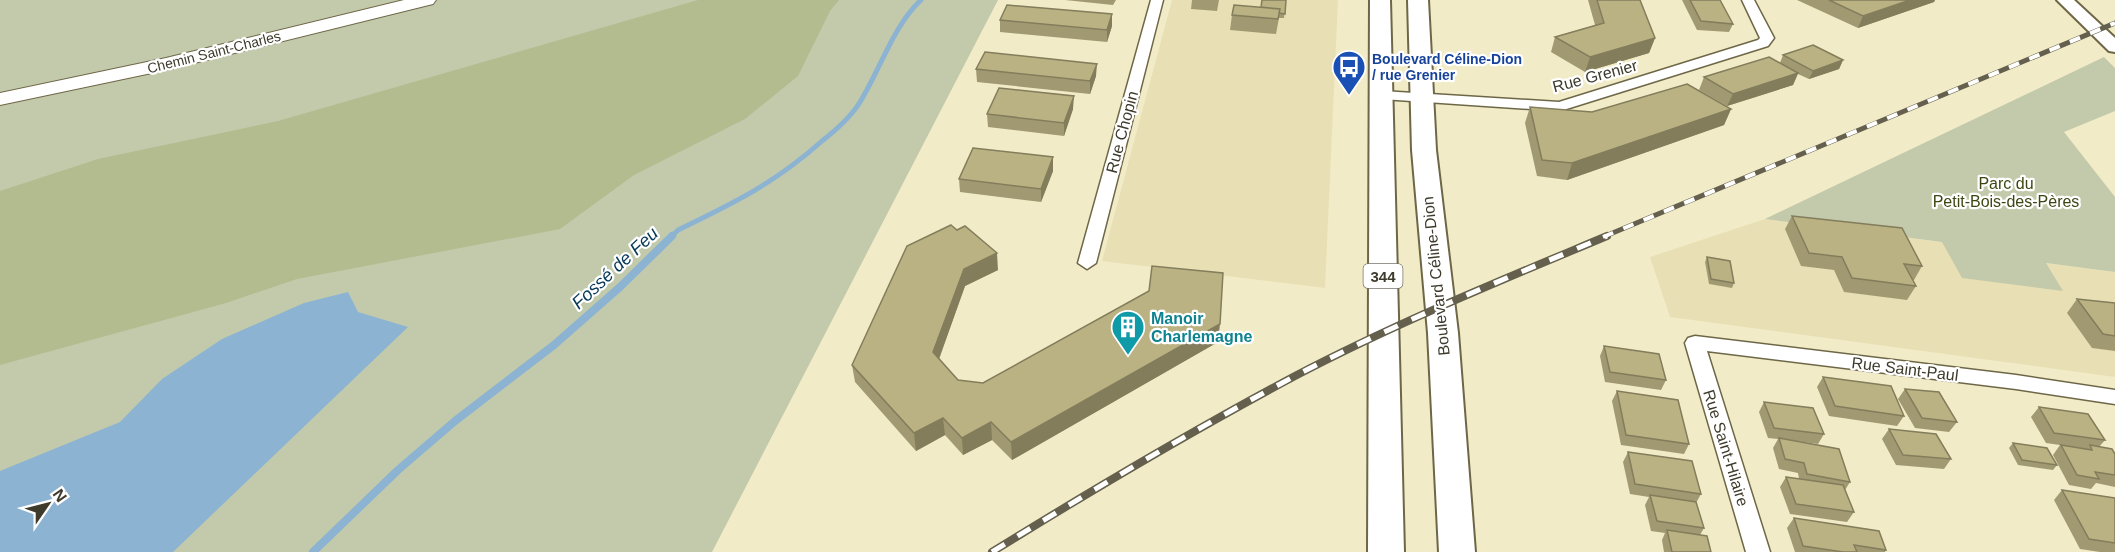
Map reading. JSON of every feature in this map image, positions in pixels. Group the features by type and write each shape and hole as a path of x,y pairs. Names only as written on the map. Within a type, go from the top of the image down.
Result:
{"main road":[{"name":"Chemin Saint-Charles","path":"0,99 157,66 426,0"},
{"name":"344","path":"1380,0 1386,552"},
{"name":"Boulevard Céline-Dion","path":"1418,0 1421,99 1443,333 1457,552"}],"street":[{"name":"Rue Chopin","path":"1087,264 1157,0"},
{"name":"Rue Grenier","path":"1382,95 1421,99 1567,105 1763,43 1767,38 1766,32 1748,0"},
{"path":"2065,0 2115,47"},
{"name":"Rue Saint-Paul","path":"1695,343 2016,382 2112,401"},
{"name":"Rue Saint-Hilaire","path":"1695,343 1758,552"}],"shaded area":[{"path":"1172,0 1338,0 1325,288 1102,261"},
{"path":"1765,219 1942,242 2062,291 2045,263 2115,272 2115,377 1670,317 1650,257"}],"green space":[{"path":"0,0 998,0 712,552 0,552"},
{"path":"698,0 839,0 830,11 798,76 745,119 634,175 560,229 297,279 226,303 0,365 0,191 98,159 278,121"},
{"name":"Parc du Petit-Bois-des-Pères","path":"2104,57 2115,68 2115,111 2064,132 2115,197 2115,272 2046,263 2063,291 1962,278 1942,242 1765,219"}],"water":[{"path":"348,292 358,312 408,327 173,552 0,552 0,471 120,422 162,379 222,339 304,303"}],"building":[{"path":"1262,0 1286,0 1285,14 1279,13 1280,9 1261,7"},
{"path":"1597,0 1640,0 1655,38 1590,57 1555,37 1604,23"},
{"path":"1690,0 1720,0 1733,24 1701,21"},
{"path":"1829,0 1910,0 1863,16"},
{"path":"1007,5 1112,14 1107,30 1000,20"},
{"path":"1234,5 1280,9 1278,19 1232,15"},
{"path":"1813,45 1843,60 1813,71 1783,55"},
{"path":"985,52 1097,64 1090,81 976,69"},
{"path":"1769,57 1798,73 1733,94 1704,77"},
{"path":"1687,84 1731,109 1572,163 1542,160 1530,107 1592,112"},
{"path":"999,88 1074,96 1064,123 987,114"},
{"path":"973,148 1053,157 1041,189 959,179"},
{"path":"1792,216 1902,228 1922,266 1904,264 1916,286 1852,278 1842,257 1809,253"},
{"name":"Manoir Charlemagne","path":"951,225 957,230 965,226 997,253 964,269 933,352 958,380 983,383 1149,291 1152,266 1223,273 1220,324 1011,442 991,422 962,438 943,418 914,433 852,365 907,246"},
{"path":"1707,257 1730,261 1734,283 1711,279"},
{"path":"2077,299 2115,303 2115,336 2103,334"},
{"path":"1604,346 1659,354 1666,380 1610,372"},
{"path":"1823,377 1891,386 1904,416 1835,406"},
{"path":"1905,389 1939,392 1957,422 1922,418"},
{"path":"1617,391 1678,400 1689,444 1626,435"},
{"path":"1764,402 1813,408 1824,434 1774,428"},
{"path":"2039,407 2088,414 2105,440 2054,433"},
{"path":"1889,429 1936,434 1951,459 1903,455"},
{"path":"1779,438 1839,449 1850,482 1807,474 1804,463 1785,459"},
{"path":"2013,443 2047,448 2057,465 2022,460"},
{"path":"2061,445 2092,450 2090,445 2112,449 2115,454 2115,475 2095,472 2099,479 2077,475"},
{"path":"1628,452 1692,461 1701,494 1635,484"},
{"path":"1786,477 1843,485 1854,512 1796,504"},
{"path":"2062,490 2115,498 2115,543 2089,539"},
{"path":"1650,495 1696,502 1704,528 1657,521"},
{"path":"1794,518 1879,531 1886,550 1854,545 1857,552 1843,552 1803,546"},
{"path":"1667,530 1707,536 1711,552 1672,552"}],"waterway":[{"name":"Fossé de Feu","path":"672,236 678,230 736,201 788,169 843,123 860,102 902,22 921,0"},
{"name":"Fossé de Feu","path":"313,552 398,470 455,421 554,345 620,287 672,236"}],"railway":[{"path":"1603,237 2115,23"},
{"path":"992,552 1142,461 1295,376 1410,320 1607,236"}],"place":[{"name":"Boulevard Céline-Dion / rue Grenier","path":"1349,96"},
{"name":"Manoir Charlemagne","path":"1128,356"}]}
